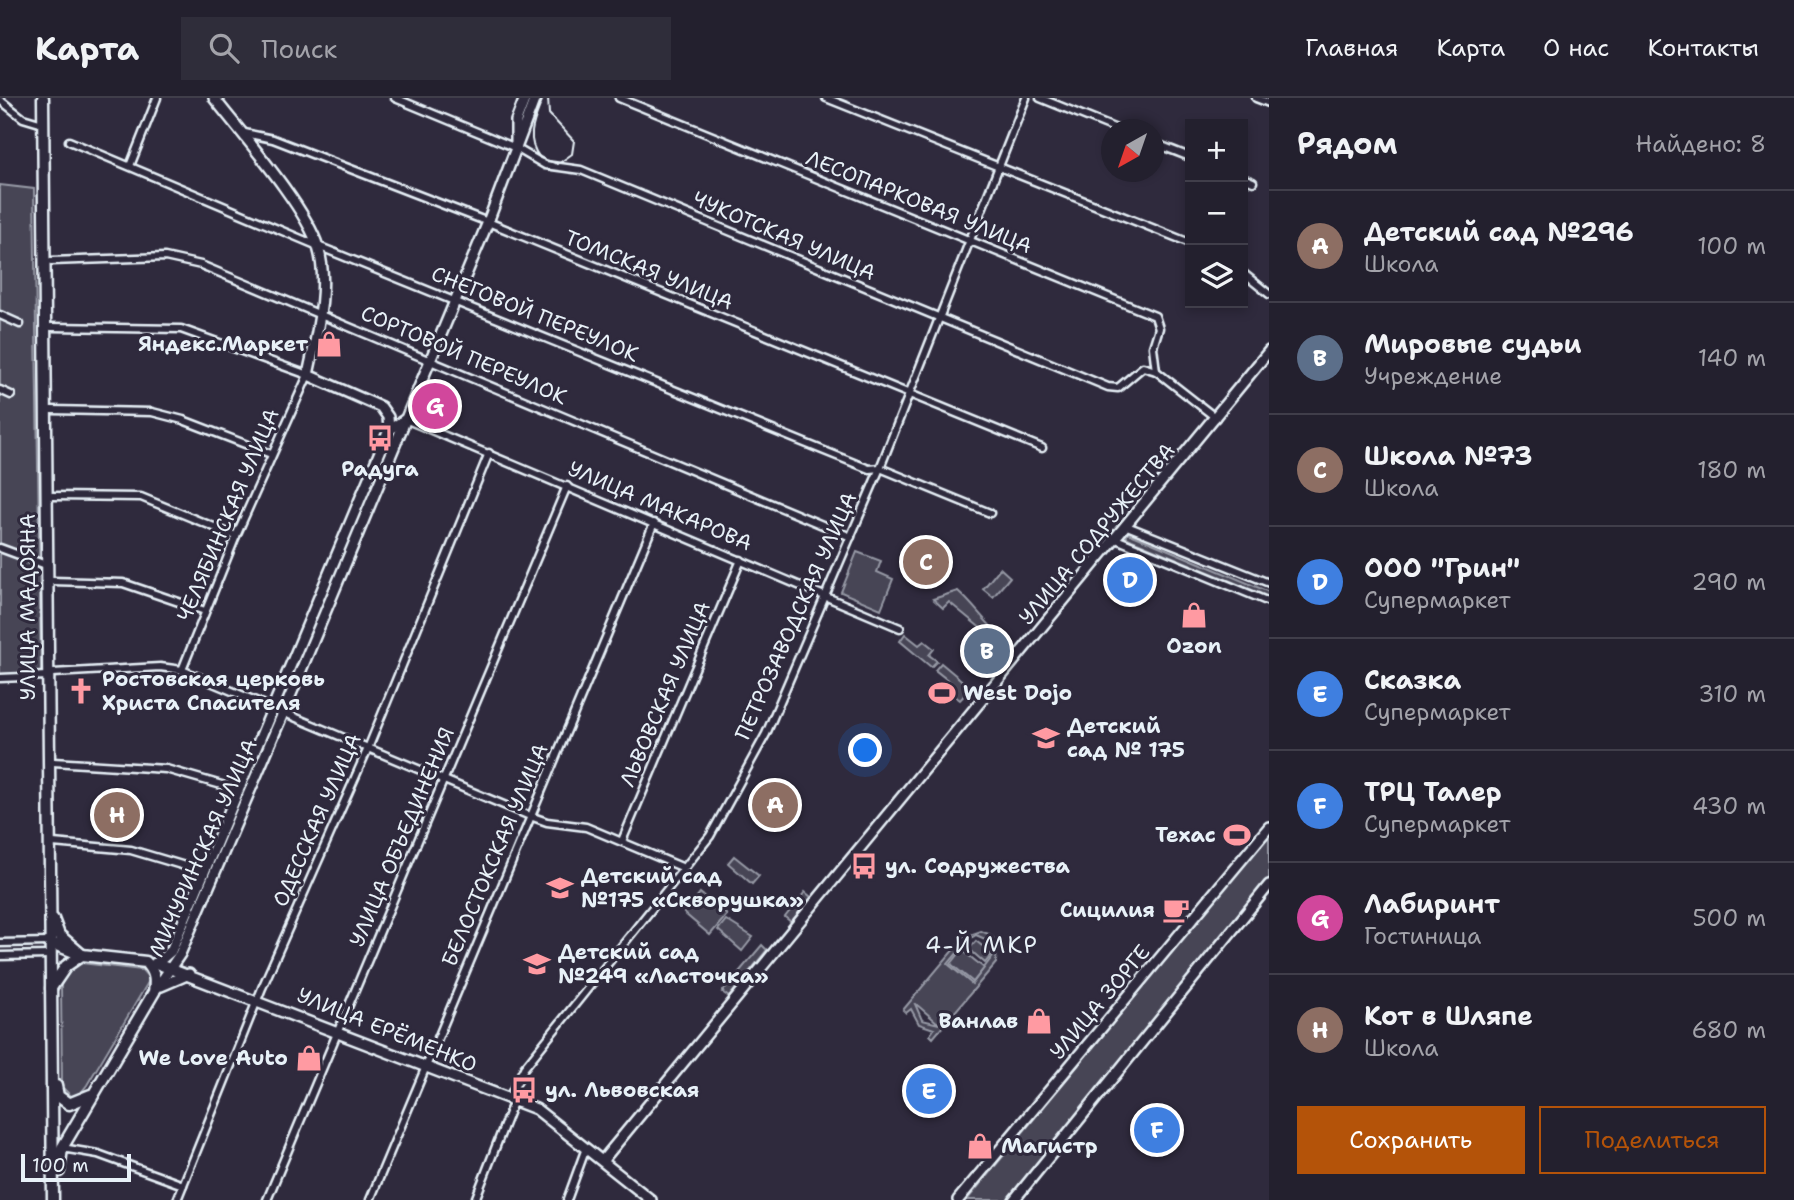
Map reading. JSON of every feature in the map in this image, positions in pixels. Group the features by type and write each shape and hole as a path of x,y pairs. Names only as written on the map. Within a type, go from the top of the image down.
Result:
{"main road":[{"name":"УЛИЦА МАДОЯНА","path":"46,98 43,124 46,565 53,762 54,927 64,942 82,955"},
{"name":"УЛИЦА МАДОЯНА","path":"46,98 51,261 49,955 53,1200"},
{"path":"214,98 294,205 318,246 322,279 308,375 381,407 388,417 389,430"},
{"name":"МИЧУРИНСКАЯ УЛИЦА","path":"516,148 516,121 525,98"},
{"name":"МИЧУРИНСКАЯ УЛИЦА","path":"59,1200 59,1162 62,1148 155,992 173,968 284,712 431,360 535,98"},
{"name":"УЛИЦА СОДРУЖЕСТВА","path":"603,1160 1269,351"},
{"path":"389,430 405,419"},
{"name":"МИЧУРИНСКАЯ УЛИЦА","path":"152,963 171,951 389,430"},
{"name":"УЛИЦА ЗОРГЕ","path":"958,1200 1269,827"},
{"path":"1014,1200 1269,885"},
{"name":"УЛИЦА ЕРЁМЕНКО","path":"49,943 82,955 173,968 536,1109 651,1200"},
{"path":"51,988 66,966 82,955"},
{"path":"152,963 155,992"},
{"path":"155,992 166,983 189,974"},
{"path":"52,1059 55,1062 56,1090 61,1100 73,1104 93,1094"}],"street":[{"path":"130,166 157,98"},
{"name":"ЧУКОТСКАЯ УЛИЦА","path":"395,98 516,148 545,164 581,170 1108,387 1118,387 1143,367 1156,371"},
{"name":"ЛЕСОПАРКОВАЯ УЛИЦА","path":"619,98 1155,316 1159,328 1153,347 1156,371"},
{"path":"826,98 1185,241"},
{"name":"ПЕТРОЗАВОДСКАЯ УЛИЦА","path":"511,1099 532,1058 716,828 766,734 880,468 1026,98"},
{"path":"1040,98 1101,123"},
{"path":"1256,98 1269,103"},
{"path":"0,100 23,118 43,124"},
{"name":"ТОМСКАЯ УЛИЦА","path":"240,132 273,139 488,222 1042,449"},
{"name":"СНЕГОВОЙ ПЕРЕУЛОК","path":"69,141 318,246 456,299 869,469 880,468 990,513"},
{"path":"1164,147 1185,156"},
{"path":"1248,180 1252,182"},
{"name":"СОРТОВОЙ ПЕРЕУЛОК","path":"51,261 177,258 319,313 851,537"},
{"path":"1248,277 1269,294"},
{"path":"0,315 20,324"},
{"path":"51,327 181,328 308,375"},
{"path":"1156,371 1216,418"},
{"name":"ЧЕЛЯБИНСКАЯ УЛИЦА","path":"181,670 271,454 308,375"},
{"path":"0,390 12,395"},
{"path":"51,410 152,412 183,420 271,454"},
{"name":"УЛИЦА МАКАРОВА","path":"405,419 900,628"},
{"name":"ОДЕССКАЯ УЛИЦА","path":"177,1200 258,1000 369,746 489,453"},
{"name":"УЛИЦА ОБЪЕДИНЕНИЯ","path":"267,1200 567,486"},
{"path":"52,496 141,497 236,536"},
{"name":"БЕЛОСТОКСКАЯ УЛИЦА","path":"370,1200 654,523"},
{"path":"1127,526 1269,583"},
{"path":"1116,539 1269,602"},
{"path":"0,549 46,565"},
{"name":"ЛЬВОВСКАЯ УЛИЦА","path":"622,841 741,559"},
{"path":"52,582 123,583 205,611"},
{"path":"0,678 160,667 181,670 369,746 530,816 547,822 586,827 684,868"},
{"path":"53,762 166,769 239,790"},
{"path":"53,843 131,850 205,872"},
{"path":"0,943 49,943"},
{"path":"0,956 49,955"},
{"path":"475,1200 511,1099"},
{"path":"567,1200 586,1147"},
{"path":"62,1148 98,1154 183,1185"}],"shaded area":[{"path":"0,185 34,189 41,673 0,674"},
{"path":"1128,533 1269,592 1269,597 1132,540 1126,537"},
{"path":"857,552 881,561 877,572 893,579 881,609 841,592"},
{"path":"1000,568 1010,577 993,597 983,589"},
{"path":"958,591 1004,639 1000,644 949,602 943,608 933,599"},
{"path":"905,634 919,645 924,641 934,649 929,655 937,661 931,667 900,641"},
{"path":"941,663 971,688 960,700 945,688 950,682 935,670"},
{"path":"1269,834 1269,878 1008,1200 967,1200"},
{"path":"734,856 759,876 752,884 728,863"},
{"path":"805,892 811,897 791,922 785,917"},
{"path":"700,893 727,915 710,935 684,913"},
{"path":"726,920 753,937 742,951 718,930"},
{"path":"981,931 991,935 997,944 996,963 933,1038 930,1035 934,1029 919,1024 911,1009 906,1013 903,1010 964,937","holes":["976,935 992,942 995,953 972,984 948,964 968,940","916,1004 939,1024 922,1020"]},
{"path":"976,941 992,954 985,963 969,949"},
{"path":"762,945 767,950 729,997 722,992"},
{"path":"962,950 984,968 973,982 951,964"},
{"path":"81,963 142,970 150,979 87,1085 79,1095 71,1096 62,1087 61,985 63,974"}],"tram line":[{"path":"543,98 532,128 533,143 540,158 558,164 572,154 574,141 549,114 548,98"}],"place":[{"name":"Яндекс.Маркет","path":"329,344"},
{"name":"Лабиринт","path":"435,406"},
{"name":"Радуга","path":"380,438"},
{"name":"Школа №73","path":"926,562"},
{"name":"ООО \"Грин\"","path":"1130,580"},
{"name":"Ozon","path":"1194,615"},
{"name":"Мировые судьи","path":"987,651"},
{"name":"Ростовская церковь Христа Спасителя","path":"81,691"},
{"name":"West Dojo","path":"942,693"},
{"name":"Детский сад № 175","path":"1046,738"},
{"name":"Детский сад №296","path":"775,805"},
{"name":"Кот в Шляпе","path":"117,815"},
{"name":"Техас","path":"1237,835"},
{"name":"ул. Содружества","path":"864,866"},
{"name":"Детский сад №175 «Скворушка»","path":"560,888"},
{"name":"Сицилия","path":"1176,910"},
{"name":"Детский сад №249 «Ласточка»","path":"537,964"},
{"name":"Ванлав","path":"1039,1021"},
{"name":"We Love Auto","path":"309,1058"},
{"name":"ул. Львовская","path":"524,1090"},
{"name":"Сказка","path":"929,1091"},
{"name":"ТРЦ Талер","path":"1157,1130"},
{"name":"Магистр","path":"980,1146"}],"district":[{"name":"4-Й МКР","path":"982,945"}]}
